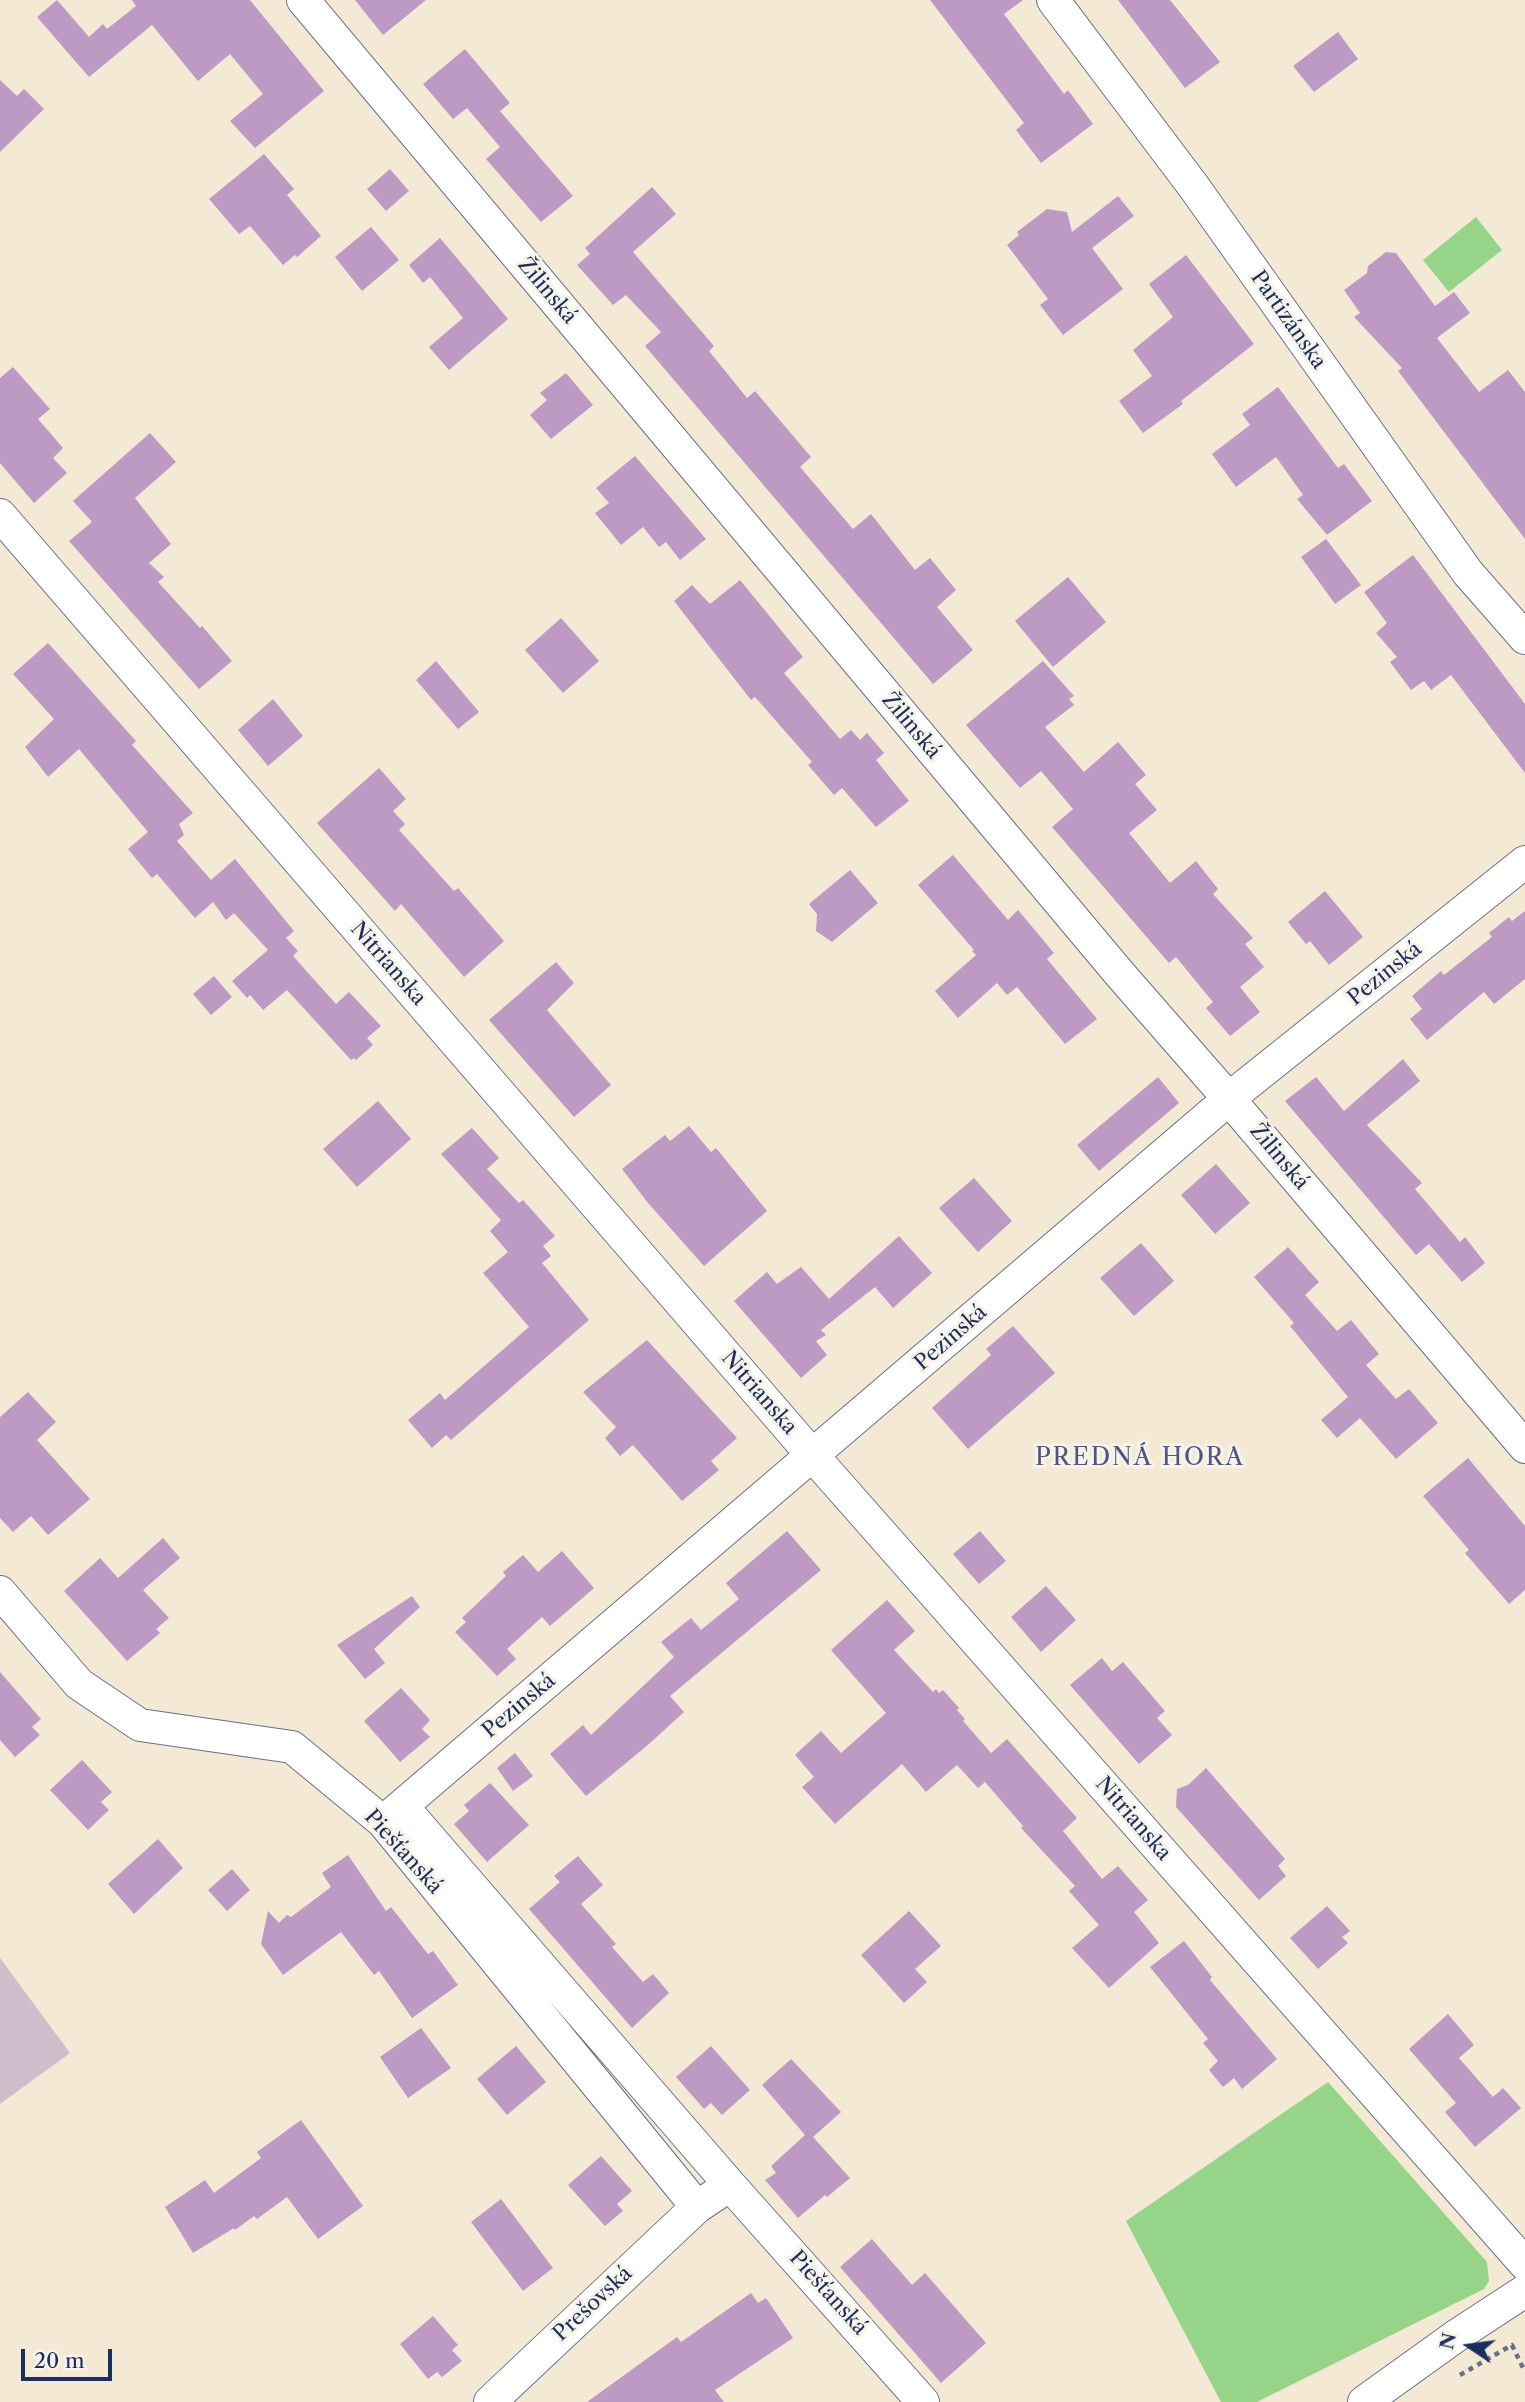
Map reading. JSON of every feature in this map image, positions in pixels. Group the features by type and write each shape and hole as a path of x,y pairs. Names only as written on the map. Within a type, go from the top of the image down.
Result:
{"street":[{"name":"Žilinská","path":"303,0 1119,973 1525,1447"},
{"name":"Partizánska","path":"1053,0 1194,187 1468,573 1525,638"},
{"name":"Nitrianska","path":"0,515 813,1456 1525,2264"},
{"name":"Pezinská","path":"392,1814 1229,1099 1525,862"},
{"name":"Piešťanská","path":"0,1592 79,1684 140,1725 292,1747 392,1814 730,2185 923,2402"},
{"name":"Piešťanská","path":"392,1814 697,2207"},
{"path":"697,2207 730,2185"},
{"name":"Prešovská","path":"490,2402 697,2207"},
{"path":"1364,2402 1456,2336 1525,2291"}],"path":[{"path":"1448,2382 1512,2345 1525,2372"}],"shaded area":[{"path":"0,1958 70,2053 0,2104"}],"green space":[{"path":"1476,217 1502,250 1449,292 1423,260"},
{"path":"1328,2082 1487,2262 1489,2281 1484,2289 1257,2402 1221,2402 1126,2221"}],"building":[{"path":"57,0 89,37 103,24 107,29 136,6 132,0 250,0 324,91 255,148 230,121 263,94 230,54 198,81 152,25 89,77 37,17"},
{"path":"355,0 426,0 383,35"},
{"path":"930,0 1023,0 1004,14 1064,94 1068,90 1093,124 1041,163 1016,130 1024,123"},
{"path":"1118,0 1170,0 1220,62 1185,88"},
{"path":"1338,32 1358,59 1314,92 1293,66"},
{"path":"465,49 510,103 500,111 573,196 541,222 486,159 500,147 467,108 453,119 423,84"},
{"path":"0,80 17,96 24,89 44,109 0,152"},
{"path":"264,154 294,189 287,195 321,236 297,257 295,255 283,265 250,226 239,234 209,199"},
{"path":"390,169 409,191 386,211 367,189"},
{"path":"652,187 676,214 633,252 714,346 709,351 747,398 755,391 811,457 800,467 853,529 871,514 915,570 930,558 956,590 937,607 973,650 933,684 645,346 661,332 626,295 613,305 577,265 590,254 585,248"},
{"path":"1118,196 1134,216 1092,248 1123,289 1063,335 1040,305 1048,299 1007,245 1019,235 1017,232 1047,209 1067,212 1072,232"},
{"path":"371,227 399,260 362,291 335,257"},
{"path":"440,238 508,319 449,370 429,347 463,318 430,277 423,283 409,265"},
{"path":"1386,252 1396,253 1435,306 1454,292 1470,313 1437,338 1479,392 1508,370 1525,392 1525,539 1398,371 1402,368 1354,317 1360,313 1344,290 1367,273 1368,266"},
{"path":"1186,255 1254,344 1181,401 1183,404 1143,433 1119,401 1152,376 1133,350 1173,317 1149,284"},
{"path":"13,367 50,409 38,419 63,448 53,458 67,473 34,503 0,463 0,378"},
{"path":"566,373 593,405 551,439 530,415 547,400 540,393"},
{"path":"1278,387 1338,468 1344,464 1372,501 1327,535 1297,499 1303,495 1276,457 1236,487 1212,454 1250,425 1242,414"},
{"path":"150,433 176,462 135,498 171,544 149,563 164,577 158,582 232,661 199,689 69,541 92,522 73,501"},
{"path":"635,456 706,539 680,560 666,542 659,547 643,527 621,545 595,513 609,503 596,488"},
{"path":"1326,539 1361,585 1335,604 1301,557"},
{"path":"1413,555 1525,704 1525,773 1451,675 1431,690 1424,681 1411,690 1390,662 1397,657 1376,633 1387,623 1364,592"},
{"path":"1068,577 1106,622 1053,667 1015,621"},
{"path":"740,580 803,657 784,673 840,739 851,730 860,740 867,733 884,753 876,760 909,801 876,827 842,788 834,795 808,765 812,762 755,697 751,700 674,601 692,585 710,604"},
{"path":"561,618 599,661 563,693 525,650"},
{"path":"48,643 136,741 132,745 193,813 179,824 184,835 177,841 211,880 235,859 294,931 286,938 298,951 293,956 336,1004 349,992 381,1026 367,1038 373,1045 356,1060 351,1060 287,990 263,1010 250,995 247,998 232,981 268,950 234,913 226,920 213,902 195,918 157,874 152,878 128,849 148,832 79,749 48,777 25,747 54,719 13,674"},
{"path":"436,661 479,712 458,729 416,680"},
{"path":"1043,661 1074,696 1069,699 1074,705 1045,727 1084,772 1118,742 1146,775 1135,784 1157,810 1129,833 1170,883 1196,861 1218,889 1213,894 1253,938 1245,944 1264,967 1240,987 1260,1012 1230,1036 1206,1008 1213,1002 1176,957 1169,963 1052,827 1073,809 1041,771 1020,788 966,725"},
{"path":"273,699 303,736 268,766 238,730"},
{"path":"379,768 406,799 393,811 405,824 399,830 454,891 458,888 504,941 464,977 401,904 395,911 317,823"},
{"path":"953,855 1008,920 1018,910 1054,953 1047,959 1097,1019 1065,1044 1017,987 1007,995 997,983 958,1018 935,991 976,955 918,885"},
{"path":"850,870 878,903 832,942 816,931 817,914 809,904"},
{"path":"1325,891 1363,937 1329,965 1310,941 1306,944 1288,922"},
{"path":"1525,911 1525,979 1494,1004 1484,992 1427,1040 1410,1019 1422,1009 1412,996 1441,971 1444,975 1492,937 1489,933 1509,917 1512,921"},
{"path":"556,962 574,983 547,1010 611,1085 574,1117 489,1020"},
{"path":"214,976 232,997 211,1015 193,994"},
{"path":"1403,1059 1420,1081 1367,1125 1422,1183 1415,1189 1460,1242 1465,1237 1485,1263 1462,1282 1429,1244 1416,1255 1285,1101 1316,1077 1344,1111"},
{"path":"1158,1077 1179,1103 1099,1171 1077,1145"},
{"path":"378,1101 411,1139 357,1187 323,1149"},
{"path":"689,1126 711,1152 716,1148 767,1211 704,1266 622,1169 665,1135 670,1141"},
{"path":"472,1128 499,1158 487,1169 519,1203 523,1200 555,1236 543,1246 551,1256 542,1263 589,1320 451,1440 446,1435 432,1448 408,1420 440,1393 445,1400 529,1327 483,1273 508,1252 490,1231 501,1220 441,1154"},
{"path":"1216,1164 1250,1203 1215,1234 1181,1195"},
{"path":"974,1178 1012,1221 978,1252 939,1208"},
{"path":"899,1236 932,1273 893,1308 875,1287 821,1330 826,1335 816,1341 827,1355 801,1378 734,1301 767,1272 777,1284 801,1267 829,1299"},
{"path":"1141,1243 1174,1281 1134,1316 1100,1278"},
{"path":"1288,1247 1319,1282 1305,1295 1337,1331 1351,1320 1379,1354 1366,1365 1396,1399 1409,1389 1438,1423 1396,1459 1360,1418 1337,1438 1321,1420 1348,1397 1290,1326 1294,1323 1254,1277"},
{"path":"1013,1326 1055,1373 968,1449 932,1408 991,1355 986,1349"},
{"path":"647,1340 737,1438 711,1461 719,1470 682,1501 633,1445 620,1456 605,1438 616,1427 583,1392"},
{"path":"28,1392 56,1422 37,1440 90,1499 48,1535 31,1516 13,1532 0,1518 0,1417"},
{"path":"1468,1458 1525,1526 1525,1590 1509,1604 1465,1553 1469,1550 1423,1496"},
{"path":"787,1531 821,1570 670,1696 684,1712 586,1796 550,1754 583,1725 591,1735 674,1657 661,1642 691,1618 701,1630 739,1599 726,1583"},
{"path":"980,1531 1006,1561 979,1584 953,1554"},
{"path":"163,1538 180,1558 143,1590 169,1618 156,1629 160,1633 127,1661 64,1591 100,1558 118,1578"},
{"path":"562,1551 594,1588 550,1626 542,1617 507,1649 516,1659 497,1676 455,1632 466,1622 462,1618 506,1576 503,1572 523,1555 538,1572"},
{"path":"1046,1586 1076,1620 1041,1652 1011,1617"},
{"path":"412,1596 420,1607 374,1649 385,1663 365,1679 337,1645"},
{"path":"887,1600 915,1631 894,1650 933,1692 936,1689 939,1693 943,1690 959,1708 957,1710 965,1719 963,1721 991,1753 1007,1739 1077,1818 1063,1831 1102,1879 1118,1866 1148,1900 1134,1912 1159,1943 1109,1988 1072,1948 1099,1925 1069,1891 1075,1886 1021,1828 1023,1826 985,1782 978,1788 957,1765 926,1792 902,1764 835,1824 802,1787 814,1777 795,1755 821,1731 841,1753 886,1713 831,1650"},
{"path":"1102,1658 1112,1671 1123,1662 1165,1711 1157,1718 1172,1735 1139,1764 1070,1685"},
{"path":"0,1672 41,1719 32,1727 40,1735 15,1757 0,1740"},
{"path":"401,1688 430,1720 422,1729 430,1737 400,1762 364,1721"},
{"path":"515,1753 533,1776 513,1791 497,1768"},
{"path":"82,1760 112,1792 101,1802 109,1810 88,1830 50,1790"},
{"path":"1206,1768 1285,1859 1278,1866 1286,1876 1259,1900 1176,1807 1177,1789 1188,1785"},
{"path":"490,1783 529,1825 487,1862 454,1824 469,1811 464,1805"},
{"path":"158,1839 183,1868 134,1914 108,1884"},
{"path":"348,1855 386,1911 391,1907 428,1954 433,1951 458,1985 412,2018 379,1971 374,1975 341,1932 283,1975 261,1944 268,1911 279,1923 287,1915 291,1917 331,1887 322,1873"},
{"path":"578,1856 603,1885 581,1904 616,1944 612,1947 643,1982 653,1974 669,1993 632,2028 529,1909 560,1882 554,1876"},
{"path":"232,1869 250,1890 227,1911 208,1890"},
{"path":"1327,1906 1350,1931 1342,1937 1348,1943 1318,1969 1290,1938"},
{"path":"909,1911 941,1946 915,1969 927,1982 904,2003 861,1955"},
{"path":"1184,1941 1212,1977 1210,1980 1277,2059 1242,2089 1234,2078 1223,2087 1209,2070 1218,2061 1203,2043 1208,2039 1150,1967"},
{"path":"1448,2014 1474,2045 1459,2058 1493,2097 1503,2088 1521,2108 1475,2147 1445,2112 1456,2103 1409,2049"},
{"path":"421,2028 451,2068 408,2098 380,2057"},
{"path":"516,2046 546,2082 507,2115 477,2079"},
{"path":"711,2046 750,2090 722,2115 711,2103 704,2109 676,2077"},
{"path":"791,2059 841,2112 813,2137 850,2178 798,2218 765,2180 776,2173 771,2166 805,2135 762,2085"},
{"path":"301,2120 363,2206 318,2239 287,2197 257,2219 254,2216 235,2230 234,2228 193,2253 165,2207 205,2180 214,2193 261,2158 257,2152"},
{"path":"601,2156 632,2191 617,2204 623,2211 605,2226 568,2185"},
{"path":"501,2199 553,2268 523,2291 471,2222"},
{"path":"872,2239 912,2285 925,2273 986,2343 941,2383 840,2267"},
{"path":"751,2293 758,2303 766,2298 793,2338 715,2390 724,2402 587,2402 677,2337 681,2342"},
{"path":"433,2316 458,2345 452,2350 462,2361 442,2377 437,2372 428,2379 400,2344"}],"district":[{"name":"PREDNÁ HORA","path":"1140,1458"}]}
